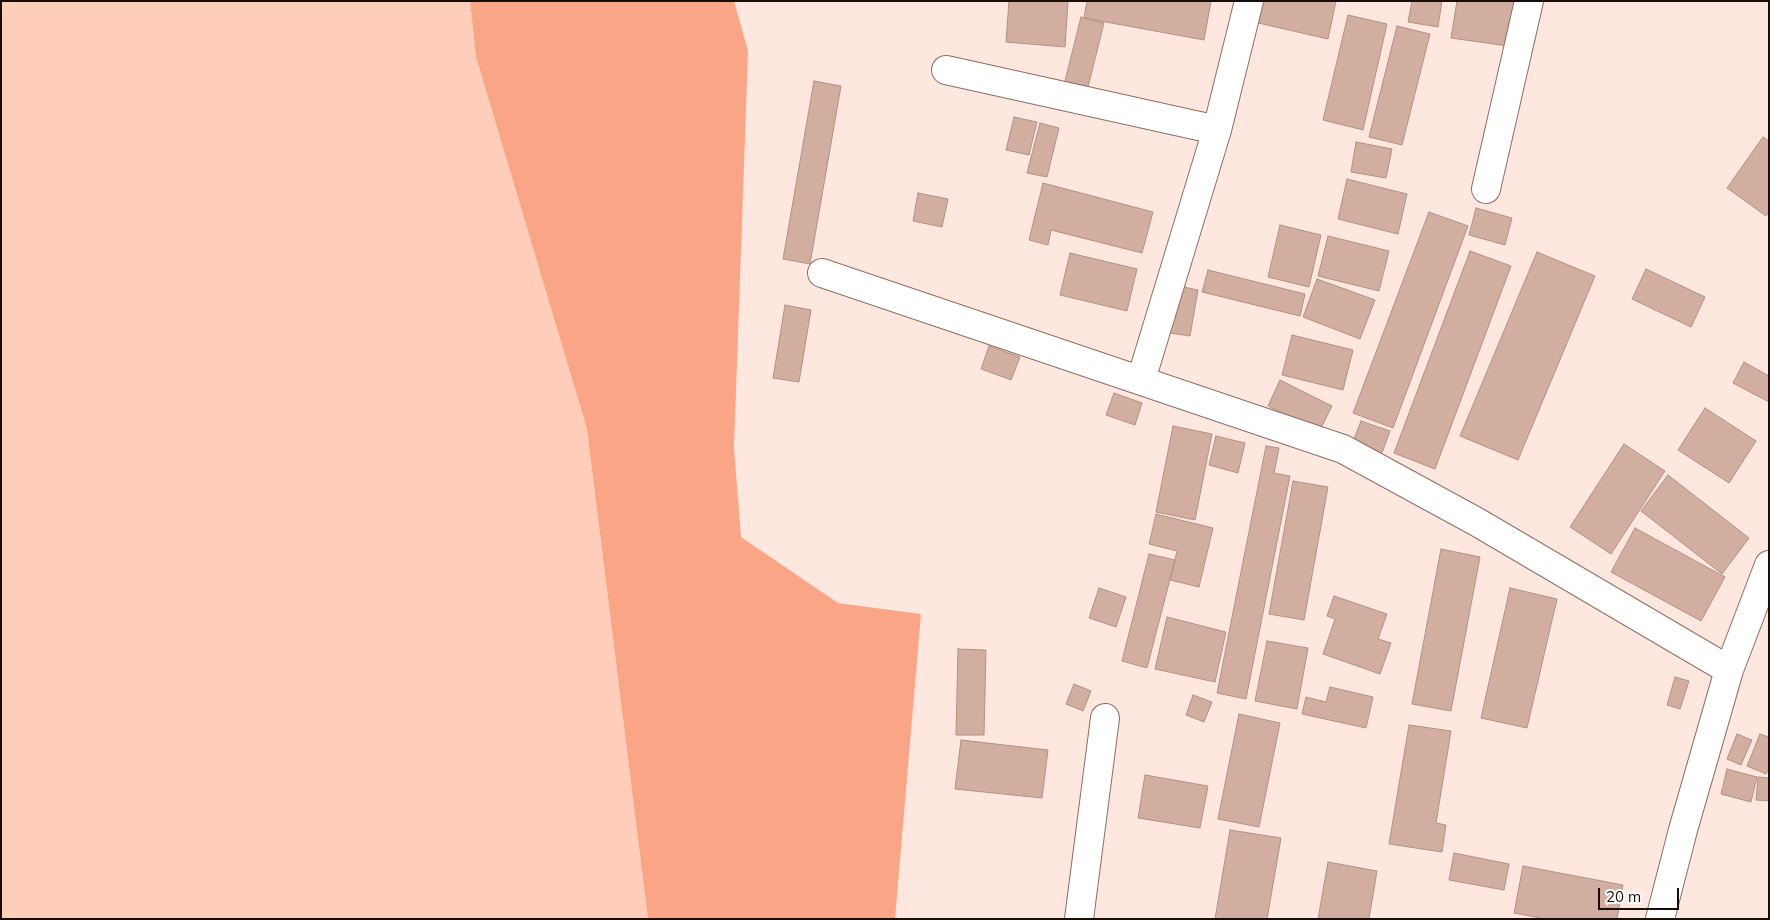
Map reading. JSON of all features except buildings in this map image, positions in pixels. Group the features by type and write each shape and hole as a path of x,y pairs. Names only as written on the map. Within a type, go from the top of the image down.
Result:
{"street":[{"path":"1141,380 1217,130 1249,1"},
{"path":"1486,189 1529,1"},
{"path":"946,70 1217,130"},
{"path":"822,273 1342,449 1477,522 1729,670"},
{"path":"1660,919 1683,830 1729,670 1769,565"},
{"path":"1079,919 1105,718"}],"shaded area":[{"path":"1,1 470,1 476,58 587,429 648,919 1,919"},
{"path":"470,1 734,1 748,51 734,448 741,537 838,603 921,614 895,919 648,919 587,429 476,57"}]}
